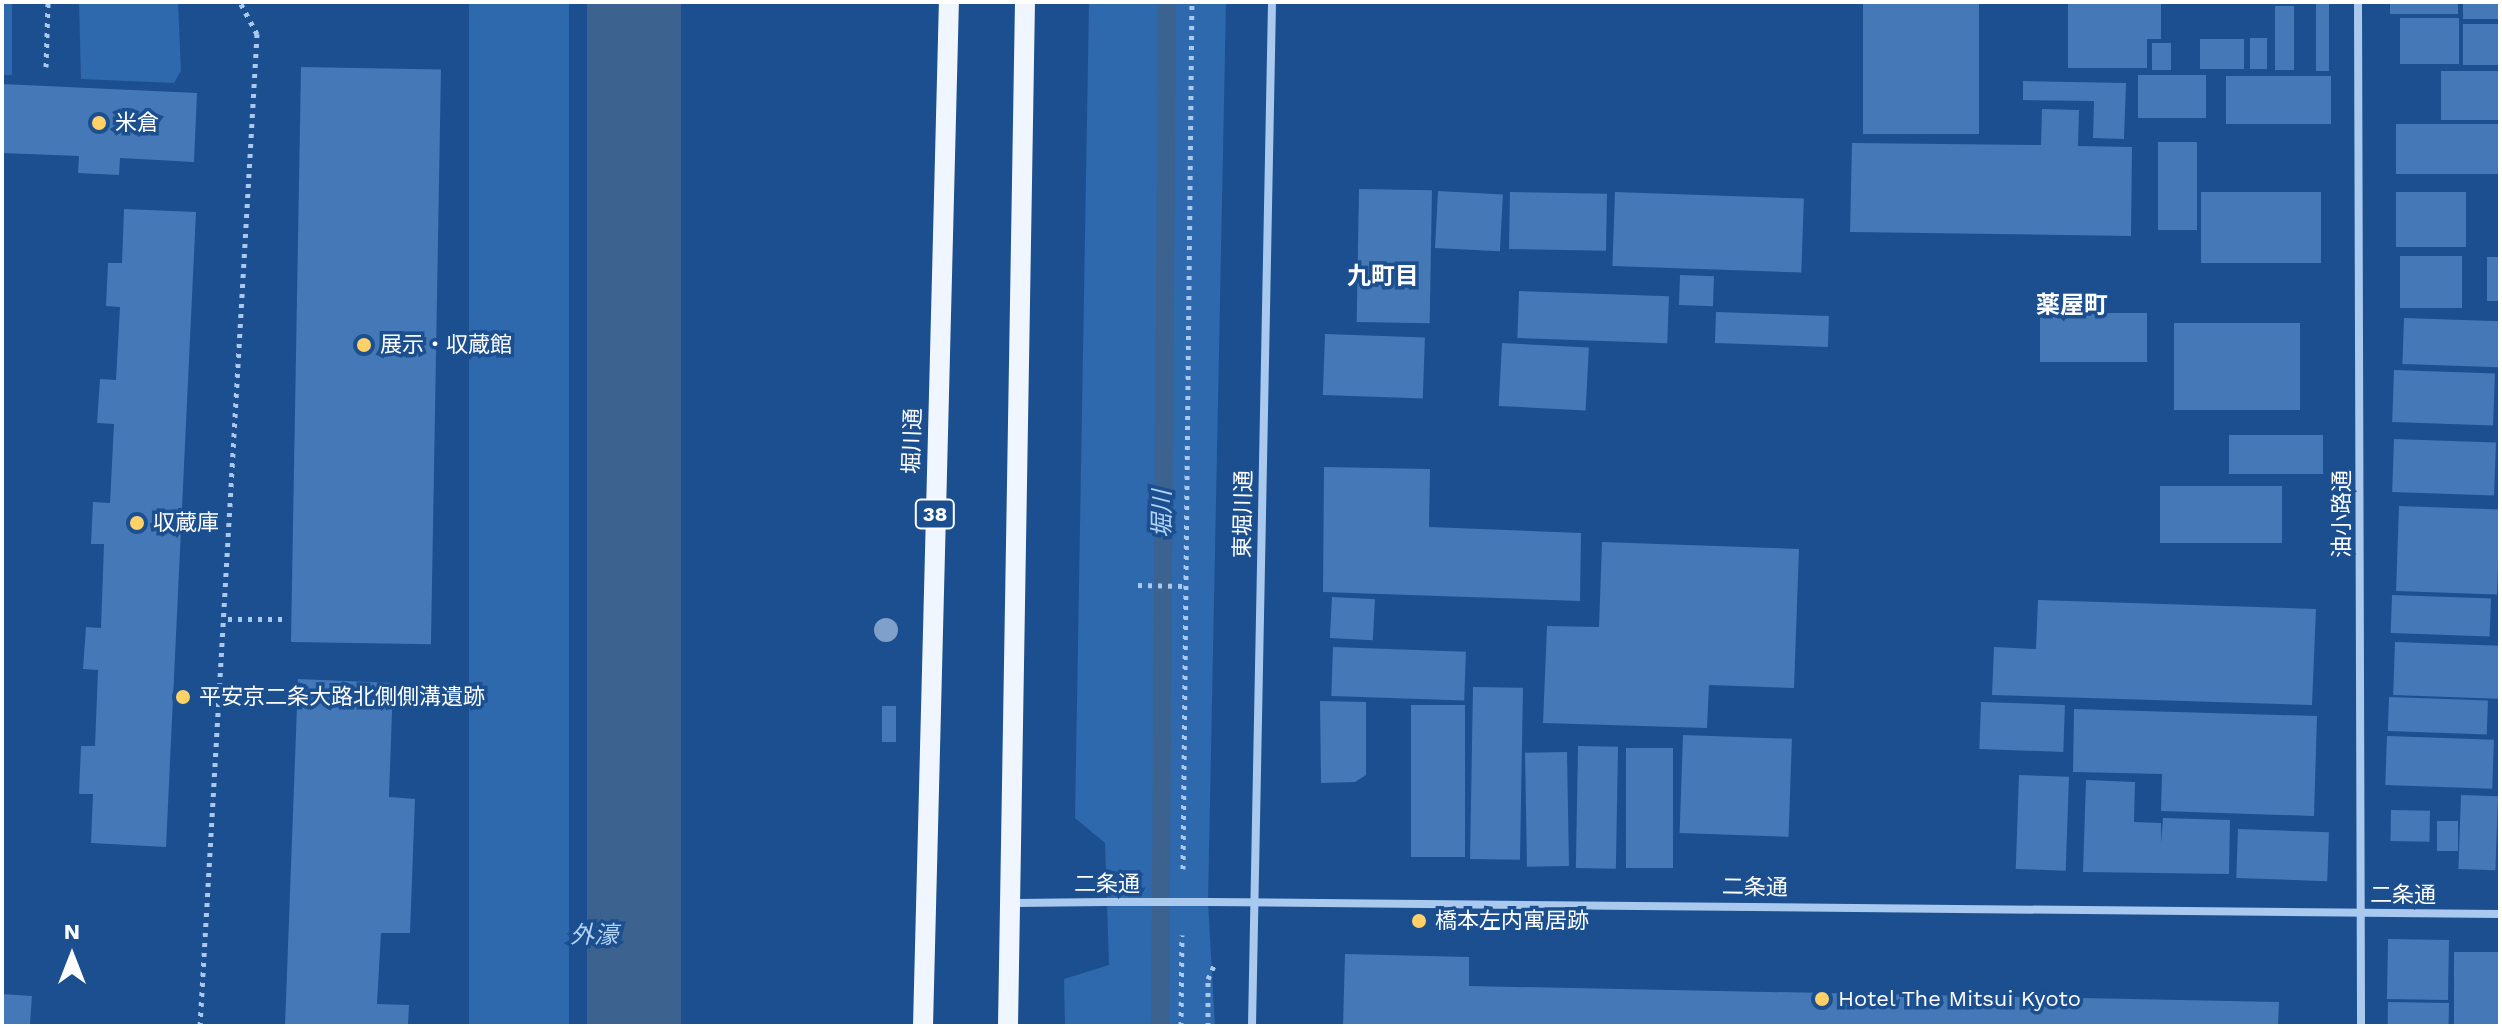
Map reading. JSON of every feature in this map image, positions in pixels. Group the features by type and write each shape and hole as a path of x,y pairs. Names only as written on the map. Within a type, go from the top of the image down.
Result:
{"main road":[{"name":"堀川通","path":"923,1026 949,2"},
{"path":"1008,1026 1025,2"}],"street":[{"name":"東堀川通","path":"1252,1026 1251,901 1272,2"},
{"name":"油小路通","path":"2358,2 2361,1026"},
{"name":"二条通","path":"1010,903 1251,901 2500,914"}],"path":[{"path":"46,67 48,2"},
{"path":"200,1026 228,619 257,34 240,2"},
{"path":"1183,856 1192,2"},
{"path":"1138,585 1185,586"},
{"path":"228,619 288,619"},
{"path":"1208,1026 1208,979 1216,962"},
{"path":"1181,1026 1182,969"}],"shaded area":[{"path":"2,2 12,2 12,75 2,75"},
{"path":"79,2 178,2 181,71 174,83 81,79"},
{"path":"469,2 569,2 569,1026 469,1026"},
{"path":"1089,2 1226,2 1208,902 1215,1026 1065,1026 1064,979 1109,965 1105,843 1075,818"}],"water":[{"name":"外濠","path":"587,2 681,2 681,1026 587,1026"}],"building":[{"path":"1863,2 1979,2 1979,134 1863,134"},
{"path":"2068,2 2161,4 2161,39 2147,39 2147,68 2068,68"},
{"path":"2316,2 2329,2 2329,71 2316,71"},
{"path":"2390,2 2458,2 2458,14 2390,14"},
{"path":"2463,2 2500,2 2500,19 2463,19"},
{"path":"2275,6 2294,6 2294,70 2275,70"},
{"path":"2400,18 2459,18 2459,64 2400,64"},
{"path":"2463,24 2500,24 2500,65 2463,65"},
{"path":"2250,38 2267,38 2267,69 2250,69"},
{"path":"2200,39 2244,39 2244,69 2200,69"},
{"path":"2152,43 2171,43 2171,70 2152,70"},
{"name":"展示・収蔵館","path":"301,67 441,69 431,644 291,642"},
{"path":"2441,71 2500,71 2500,120 2441,120"},
{"path":"2138,75 2206,75 2206,118 2138,118"},
{"path":"2226,76 2331,76 2331,124 2226,124"},
{"path":"2023,81 2126,83 2124,139 2093,138 2094,101 2023,100"},
{"name":"米倉","path":"2,84 197,93 194,162 120,158 119,175 78,173 79,156 2,153"},
{"path":"2042,109 2079,110 2078,146 2132,147 2131,236 1850,232 1852,143 2041,145"},
{"path":"2396,124 2500,124 2500,174 2396,174"},
{"path":"2158,142 2197,142 2197,230 2158,230"},
{"path":"1359,189 1432,190 1430,323 1357,322"},
{"path":"1438,191 1503,194 1500,251 1435,248"},
{"path":"1510,192 1607,194 1606,251 1509,249"},
{"path":"1615,192 1804,199 1801,273 1612,266"},
{"path":"2201,192 2321,192 2321,263 2201,263"},
{"path":"2396,192 2466,192 2466,247 2396,247"},
{"name":"収蔵庫","path":"124,209 196,212 166,847 91,843 93,794 79,794 81,746 95,746 98,670 83,669 86,627 101,628 104,544 91,544 93,502 110,503 114,424 97,423 100,379 116,380 120,307 106,306 108,263 122,263"},
{"path":"2400,256 2462,256 2462,308 2400,308"},
{"path":"2487,257 2500,257 2500,301 2487,301"},
{"path":"1680,275 1714,276 1713,306 1679,305"},
{"path":"1519,291 1669,296 1667,343 1517,338"},
{"path":"1716,312 1829,316 1828,347 1715,343"},
{"path":"2040,313 2147,313 2147,362 2040,362"},
{"path":"2404,318 2500,321 2498,367 2402,364"},
{"path":"2174,323 2300,323 2300,410 2174,410"},
{"path":"1325,334 1425,337 1423,398 1323,395"},
{"path":"1502,343 1589,348 1586,410 1499,406"},
{"path":"2394,370 2495,374 2493,425 2392,422"},
{"path":"2229,435 2323,435 2323,474 2229,474"},
{"path":"2394,439 2496,443 2494,496 2392,492"},
{"path":"1324,467 1430,469 1429,527 1581,533 1580,601 1323,592"},
{"path":"2160,486 2282,486 2282,543 2160,543"},
{"path":"2399,506 2500,510 2497,594 2396,591"},
{"path":"1602,542 1799,549 1794,688 1709,685 1707,728 1543,723 1547,626 1599,627"},
{"path":"2392,595 2491,598 2490,636 2391,633"},
{"path":"1332,597 1375,599 1373,640 1330,638"},
{"path":"2038,600 2316,609 2312,705 1992,695 1994,647 2036,649"},
{"path":"2395,642 2500,646 2498,699 2393,695"},
{"path":"1333,647 1466,652 1464,701 1331,696"},
{"path":"298,679 393,683 389,797 415,799 410,933 381,933 377,1004 409,1005 408,1026 285,1026"},
{"path":"1473,687 1523,688 1520,860 1470,859"},
{"path":"2389,697 2488,700 2487,734 2388,731"},
{"path":"1320,701 1366,702 1366,775 1355,782 1321,783"},
{"path":"1981,702 2065,705 2063,752 1979,749"},
{"path":"1411,705 1465,705 1465,857 1411,857"},
{"path":"882,706 896,706 896,742 882,742"},
{"path":"2074,709 2317,716 2314,816 2161,811 2162,774 2073,772"},
{"path":"1683,735 1792,739 1789,837 1680,833"},
{"path":"2387,736 2494,740 2492,789 2385,785"},
{"path":"1578,746 1618,747 1616,869 1576,868"},
{"path":"1626,748 1673,748 1673,868 1626,868"},
{"path":"1567,752 1569,866 1527,867 1525,753"},
{"path":"2019,775 2069,777 2066,871 2016,869"},
{"path":"2086,780 2135,782 2134,822 2161,823 2161,844 2163,818 2230,820 2229,874 2083,872"},
{"path":"2461,795 2498,796 2495,870 2458,869"},
{"path":"2391,810 2430,811 2429,842 2390,841"},
{"path":"2437,821 2458,821 2458,851 2437,851"},
{"path":"2238,829 2329,832 2327,881 2236,878"},
{"path":"2388,939 2449,940 2448,1000 2387,999"},
{"path":"2454,952 2500,952 2500,1026 2454,1026"},
{"path":"1345,954 1469,957 1469,986 2279,1002 2278,1026 1343,1026"},
{"path":"2,994 32,996 30,1026 2,1026"},
{"path":"2388,1002 2449,1003 2449,1026 2388,1026"}],"waterway":[{"name":"堀川","path":"1160,1026 1167,2"}],"place":[{"name":"米倉","path":"99,123"},
{"name":"展示・収蔵館","path":"364,345"},
{"name":"収蔵庫","path":"137,523"},
{"name":"平安京二条大路北側側溝遺跡","path":"183,697"},
{"name":"橋本左内寓居跡","path":"1419,921"},
{"name":"Hotel The Mitsui Kyoto","path":"1822,999"}],"district":[{"name":"九町目","path":"1383,277"},
{"name":"薬屋町","path":"2072,306"}]}
